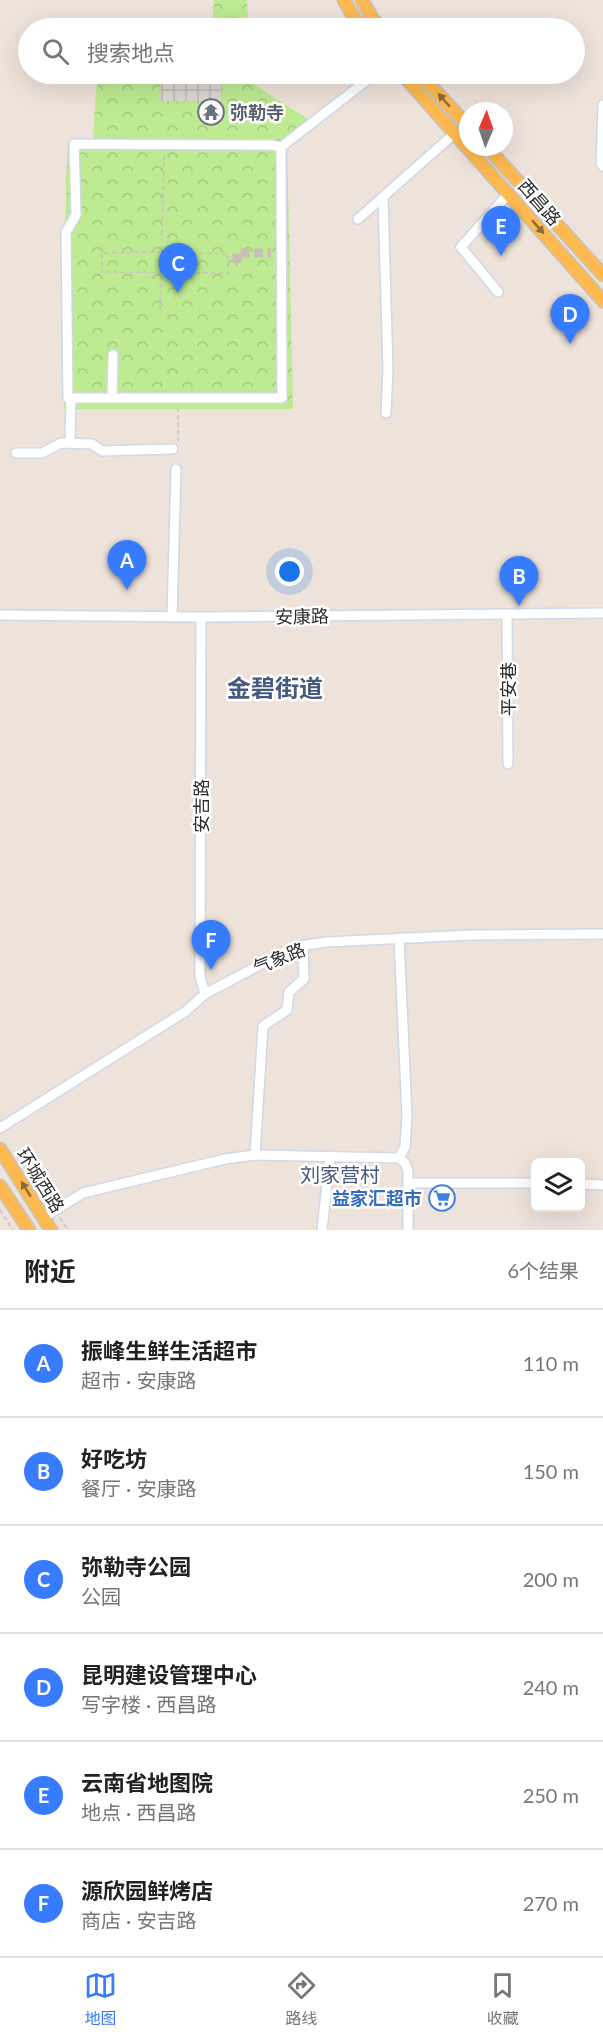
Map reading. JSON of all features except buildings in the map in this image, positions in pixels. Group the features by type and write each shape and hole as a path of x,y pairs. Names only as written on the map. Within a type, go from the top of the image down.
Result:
{"main road":[{"path":"344,0 354,18"},
{"path":"362,0 372,18"},
{"name":"西昌路","path":"411,84 603,301"},
{"path":"429,84 459,116"},
{"name":"西昌路","path":"495,156 603,275"},
{"name":"环城西路","path":"0,1149 51,1230"},
{"name":"环城西路","path":"0,1186 29,1230"}],"street":[{"path":"281,147 272,145 74,144 76,215 66,232 68,398 282,398 276,253 281,147 362,84"},
{"path":"603,105 601,163 603,166"},
{"path":"358,219 454,133"},
{"path":"498,292 461,247 508,194"},
{"path":"383,197 388,369 386,413"},
{"path":"112,398 113,355"},
{"path":"70,443 71,398"},
{"path":"16,453 42,453 61,443 92,444 102,451 176,445"},
{"path":"172,616 176,469"},
{"name":"安康路","path":"0,615 201,617 603,613"},
{"name":"平安巷","path":"507,614 508,764"},
{"name":"安吉路","path":"201,617 200,976 205,994"},
{"name":"气象路","path":"0,1128 186,1011 205,994 282,952 303,946 399,938 537,933 603,934"},
{"path":"399,938 406,1116 405,1147 399,1158"},
{"path":"255,1155 263,1026 287,1010 289,992 304,979 303,946"},
{"path":"44,1218 83,1193 225,1159 255,1155 399,1158 405,1163 408,1171 408,1230"},
{"path":"322,1230 330,1156"},
{"path":"409,1183 531,1183"},
{"path":"585,1184 603,1185"}],"path":[{"path":"160,310 164,146"},
{"path":"162,252 228,254 228,273 102,272 102,253 162,252"},
{"path":"176,445 178,398"},
{"path":"19,1157 68,1230"},
{"path":"0,1210 13,1230"}],"green space":[{"path":"214,0 247,0 248,18 213,18"},
{"path":"98,84 255,84 317,125 287,143 293,409 64,409 68,142 93,138"}],"shaded area":[{"path":"161,84 222,84 221,102 160,101"}],"tunnel":[{"path":"237,263 237,253 271,253"}],"place":[{"name":"弥勒寺","path":"211,112"},
{"name":"云南省地图院","path":"501,256"},
{"name":"弥勒寺公园","path":"178,293"},
{"name":"昆明建设管理中心","path":"570,344"},
{"name":"振峰生鲜生活超市","path":"127,590"},
{"name":"好吃坊","path":"519,606"},
{"name":"源欣园鲜烤店","path":"211,970"},
{"name":"益家汇超市","path":"442,1198"}],"district":[{"name":"金碧街道","path":"275,687"},
{"name":"刘家营村","path":"340,1174"}]}
